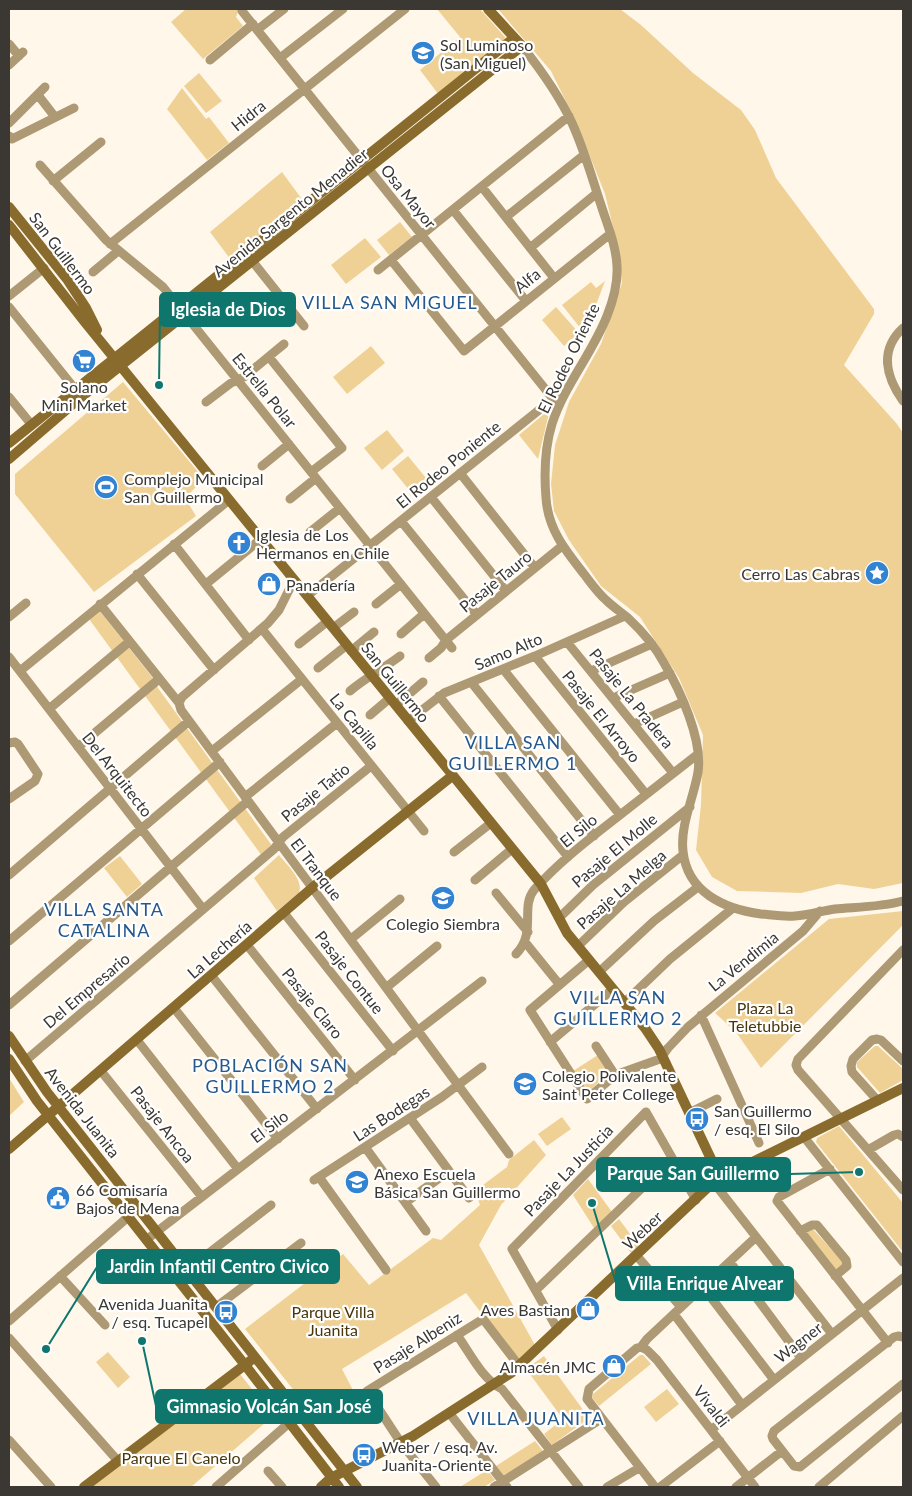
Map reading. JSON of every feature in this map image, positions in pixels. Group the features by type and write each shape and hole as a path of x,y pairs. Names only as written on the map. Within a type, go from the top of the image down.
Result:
{"street":[{"path":"210,60 255,27 284,9"},
{"path":"280,58 343,9"},
{"path":"488,9 522,46"},
{"name":"Osa Mayor","path":"242,11 495,326 559,399"},
{"name":"Hidra","path":"110,244 305,89 398,11"},
{"name":"Avenida Sargento Menadier","path":"182,311 246,252 514,38"},
{"path":"9,44 21,54 9,64"},
{"name":"Avenida Sargento Menadier","path":"9,459 118,362 182,311 252,261 522,46"},
{"name":"El Rodeo Oriente","path":"522,46 548,80 569,116 584,154 610,234 616,259 617,275 611,306 605,322 559,399 549,434 545,482 548,516 562,546 603,598 625,616 652,644 670,673 683,702 698,754 698,772 683,840 683,855 691,876 698,887 715,900 745,911 791,916 820,911 880,906 903,900"},
{"path":"9,123 45,87"},
{"path":"38,95 55,117"},
{"path":"9,136 12,139 74,108"},
{"path":"378,270 569,116"},
{"path":"53,180 100,142"},
{"path":"506,217 584,154"},
{"name":"Estrella Polar","path":"40,165 110,244 157,280 452,648"},
{"path":"482,186 554,278"},
{"path":"530,248 597,193"},
{"name":"San Guillermo","path":"9,207 70,283 86,308 105,346"},
{"path":"453,210 526,301"},
{"name":"San Guillermo","path":"9,225 229,500 541,884 549,896 558,918 650,1036 662,1056 689,1113 717,1180"},
{"name":"Alfa","path":"391,260 464,351 610,234"},
{"path":"93,272 118,251"},
{"path":"246,252 304,326"},
{"path":"9,296 44,268"},
{"path":"9,307 75,389"},
{"path":"902,396 889,373 888,357 889,347 903,328"},
{"path":"206,402 244,377 284,344"},
{"path":"269,357 342,448 290,499"},
{"name":"Avenida Sargento Menadier","path":"9,443 75,389 118,362"},
{"path":"9,397 31,424"},
{"name":"El Rodeo Poniente","path":"307,596 544,406 559,399"},
{"path":"262,466 289,444"},
{"path":"460,474 536,568"},
{"path":"431,497 506,591"},
{"path":"20,670 229,500"},
{"path":"310,532 340,508"},
{"path":"401,521 477,614"},
{"path":"206,584 261,539"},
{"path":"174,544 250,640"},
{"name":"Pasaje Tauro","path":"429,658 441,648 446,640 562,546"},
{"path":"137,574 214,670"},
{"path":"179,703 182,696 262,629 279,610 294,580"},
{"path":"376,604 401,584"},
{"path":"9,617 26,603"},
{"name":"El Tranque","path":"100,604 179,703 180,708 189,721 509,1154"},
{"path":"299,644 354,612"},
{"path":"401,634 424,614"},
{"name":"Samo Alto","path":"408,720 438,696 625,616"},
{"name":"La Capilla","path":"262,629 424,831"},
{"path":"318,668 374,632"},
{"path":"49,709 129,642"},
{"name":"Pasaje La Pradera","path":"568,642 673,773"},
{"path":"591,671 652,644"},
{"name":"Del Arquitecto","path":"9,656 203,909"},
{"path":"350,692 364,680 400,656"},
{"name":"Pasaje El Arroyo","path":"535,656 646,794"},
{"path":"503,669 620,815"},
{"path":"613,698 670,673"},
{"path":"78,747 159,679"},
{"path":"212,751 302,679"},
{"path":"370,715 423,682"},
{"path":"471,682 594,836"},
{"path":"438,696 568,857"},
{"path":"634,724 683,702"},
{"path":"9,874 189,721"},
{"path":"9,1005 337,723"},
{"path":"9,800 36,781 38,774 18,744 12,743"},
{"name":"El Silo","path":"516,954 525,942 528,932 532,893 568,857 698,754"},
{"path":"9,941 220,762"},
{"name":"Pasaje Tatio","path":"279,843 283,837 371,766"},
{"name":"La Lechería","path":"9,1149 312,888 452,776"},
{"name":"Pasaje El Molle","path":"558,918 593,885 690,806"},
{"path":"454,852 491,823"},
{"name":"Del Empresario","path":"25,1061 279,843"},
{"path":"475,880 512,849"},
{"name":"Pasaje La Melga","path":"578,946 624,902 683,855"},
{"path":"599,972 647,926 698,887"},
{"path":"496,893 528,932"},
{"path":"351,939 400,899"},
{"path":"624,1003 684,948 733,908"},
{"name":"La Vendimia","path":"550,1042 587,1100 615,1075 658,1060 675,1040 701,1015 803,931 820,911"},
{"name":"Pasaje Contue","path":"284,913 393,1051"},
{"path":"525,942 559,984"},
{"name":"Pasaje Claro","path":"247,945 355,1080"},
{"path":"387,987 437,946"},
{"path":"903,950 798,1059 796,1064 798,1070 903,1190"},
{"path":"589,960 530,1010 550,1042 613,989"},
{"path":"211,976 317,1109"},
{"name":"El Silo","path":"146,1240 482,981"},
{"path":"174,1008 278,1138"},
{"path":"701,1015 759,1142"},
{"name":"Avenida Juanita","path":"9,1036 25,1061 60,1107 357,1487"},
{"path":"878,1101 852,1072 851,1064 853,1059 870,1041 877,1039 881,1040 903,1061"},
{"path":"137,1040 238,1169"},
{"path":"596,1046 615,1075"},
{"name":"Avenida Juanita","path":"9,1059 48,1115 339,1487"},
{"name":"Las Bodegas","path":"386,1270 317,1179 459,1085 482,1067"},
{"name":"Pasaje Ancoa","path":"101,1071 202,1197"},
{"name":"Weber","path":"321,1487 331,1478 401,1443 450,1414 495,1385 520,1366 717,1180 903,1088"},
{"path":"689,1113 717,1099"},
{"name":"Pasaje La Justicia","path":"536,1290 512,1249 646,1112 672,1159"},
{"path":"410,1118 469,1198"},
{"path":"868,1150 894,1135 898,1134 903,1137"},
{"path":"804,1137 903,1262"},
{"path":"365,1147 426,1230"},
{"path":"558,1330 536,1290 672,1159 696,1200"},
{"path":"830,1170 777,1199 888,1342"},
{"path":"406,1202 449,1171"},
{"path":"717,1180 756,1237 832,1334"},
{"path":"187,1270 271,1206"},
{"path":"9,1319 128,1217"},
{"path":"800,1231 812,1224 819,1226 846,1260 846,1268 835,1276"},
{"path":"654,1487 601,1420 586,1396 590,1389 637,1348 641,1347 647,1339 756,1237"},
{"path":"216,1307 301,1243"},
{"path":"636,1255 681,1307"},
{"path":"730,1262 802,1358"},
{"path":"60,1276 105,1325"},
{"name":"Wagner","path":"711,1430 903,1278"},
{"path":"703,1288 774,1380"},
{"path":"674,1314 742,1405"},
{"name":"Pasaje Albeniz","path":"401,1443 367,1391 483,1319 520,1366"},
{"path":"457,1335 488,1379 502,1389 579,1487"},
{"path":"902,1336 888,1342 774,1431 772,1439 794,1466 798,1468 803,1466 903,1384"},
{"path":"9,1338 118,1461"},
{"name":"Vivaldi","path":"641,1347 652,1354 755,1487"},
{"path":"84,1487 256,1357"},
{"path":"450,1414 504,1485"},
{"path":"819,1487 903,1416"},
{"path":"494,1487 504,1485 551,1451 601,1420"},
{"path":"216,1487 289,1423"},
{"path":"9,1440 51,1487"},
{"path":"660,1487 720,1441"},
{"path":"401,1443 436,1487"},
{"path":"736,1487 782,1451"},
{"path":"606,1487 639,1468"},
{"path":"268,1471 282,1487"}],"green space":[{"path":"186,9 239,9 236,17 243,26 203,59 171,22"},
{"path":"437,9 480,9 505,37 504,41 439,95 420,70 460,37"},
{"path":"498,9 620,9 641,25 693,73 741,110 755,130 776,178 874,309 874,314 844,365 903,433 903,883 874,889 838,884 801,893 737,891 712,877 696,850 701,805 703,735 679,678 640,617 601,586 569,540 554,511 551,484 555,445 569,402 601,344 622,283 617,243 605,194 577,124 551,71"},
{"path":"199,73 222,101 206,113 184,86"},
{"path":"182,88 206,119 209,117 229,143 207,160 167,109"},
{"path":"282,172 304,202 231,260 210,232"},
{"path":"400,222 412,237 389,255 377,240"},
{"path":"365,238 381,257 346,284 331,265"},
{"path":"605,281 585,334 562,305 591,282 596,288"},
{"path":"556,307 579,333 564,346 542,320"},
{"path":"371,346 385,363 347,394 333,377"},
{"name":"Complejo Municipal San Guillermo","path":"123,382 204,479 185,498 196,516 94,592 15,494 15,474"},
{"path":"550,409 538,459 519,435"},
{"path":"387,430 404,451 382,470 364,448"},
{"path":"408,456 430,483 414,496 392,469"},
{"path":"99,610 152,677 273,847 262,856 89,619"},
{"path":"279,855 294,873 300,888 299,893 277,911 254,878"},
{"path":"120,856 142,884 127,897 104,868"},
{"name":"Plaza La Teletubbie","path":"903,911 903,925 761,1068 736,1032 715,1013 829,919"},
{"path":"875,1046 878,1046 903,1069 903,1080 880,1093 857,1067 857,1062"},
{"path":"598,1055 609,1072 587,1093 573,1071"},
{"path":"9,1078 24,1102 9,1116"},
{"path":"562,1117 571,1129 547,1146 538,1134"},
{"path":"839,1126 903,1203 903,1252 816,1142 817,1138"},
{"name":"Parque Villa Juanita","path":"534,1140 546,1155 501,1205 479,1245 535,1345 517,1360 466,1293 342,1369 354,1392 315,1417 245,1329 343,1254 369,1285 433,1238 441,1240 480,1205 475,1191 507,1167 509,1160"},
{"path":"588,1179 612,1212 594,1228 573,1195"},
{"path":"619,1219 639,1246 631,1253 611,1226"},
{"path":"811,1227 844,1263 836,1270 807,1233"},
{"path":"108,1352 130,1377 118,1388 96,1362"},
{"path":"640,1355 643,1355 651,1364 599,1406 592,1398 593,1394"},
{"path":"544,1356 589,1418 552,1445 544,1434 563,1419 526,1369"},
{"name":"Parque El Canelo","path":"240,1374 273,1416 191,1487 92,1487"},
{"path":"667,1389 679,1404 656,1422 644,1407"},
{"path":"535,1441 543,1451 504,1476 496,1466"},
{"path":"487,1470 495,1480 484,1487 460,1487"}],"place":[{"name":"Sol Luminoso (San Miguel)","path":"423,53"},
{"name":"Solano Mini Market","path":"84,361"},
{"name":"Iglesia de Dios","path":"159,385"},
{"name":"Complejo Municipal San Guillermo","path":"106,487"},
{"name":"Iglesia de Los Hermanos en Chile","path":"239,543"},
{"name":"Cerro Las Cabras","path":"877,573"},
{"name":"Panadería","path":"269,584"},
{"name":"Colegio Siembra","path":"443,898"},
{"name":"Colegio Polivalente Saint Peter College","path":"525,1084"},
{"name":"San Guillermo / esq. El Silo","path":"697,1119"},
{"name":"Parque San Guillermo","path":"859,1172"},
{"name":"Anexo Escuela Básica San Guillermo","path":"357,1182"},
{"name":"66 Comisaría Bajos de Mena","path":"58,1198"},
{"name":"Villa Enrique Alvear","path":"592,1203"},
{"name":"Aves Bastian","path":"588,1309"},
{"name":"Avenida Juanita / esq. Tucapel","path":"226,1312"},
{"name":"Gimnasio Volcán San José","path":"142,1341"},
{"name":"Jardin Infantil Centro Civico","path":"46,1349"},
{"name":"Almacén JMC","path":"614,1366"},
{"name":"Weber / esq. Av. Juanita-Oriente","path":"364,1455"}],"district":[{"name":"VILLA SAN MIGUEL","path":"390,302"},
{"name":"VILLA SAN GUILLERMO 1","path":"513,752"},
{"name":"VILLA SANTA CATALINA","path":"104,920"},
{"name":"VILLA SAN GUILLERMO 2","path":"618,1007"},
{"name":"POBLACIÓN SAN GUILLERMO 2","path":"270,1075"},
{"name":"VILLA JUANITA","path":"536,1418"}]}
